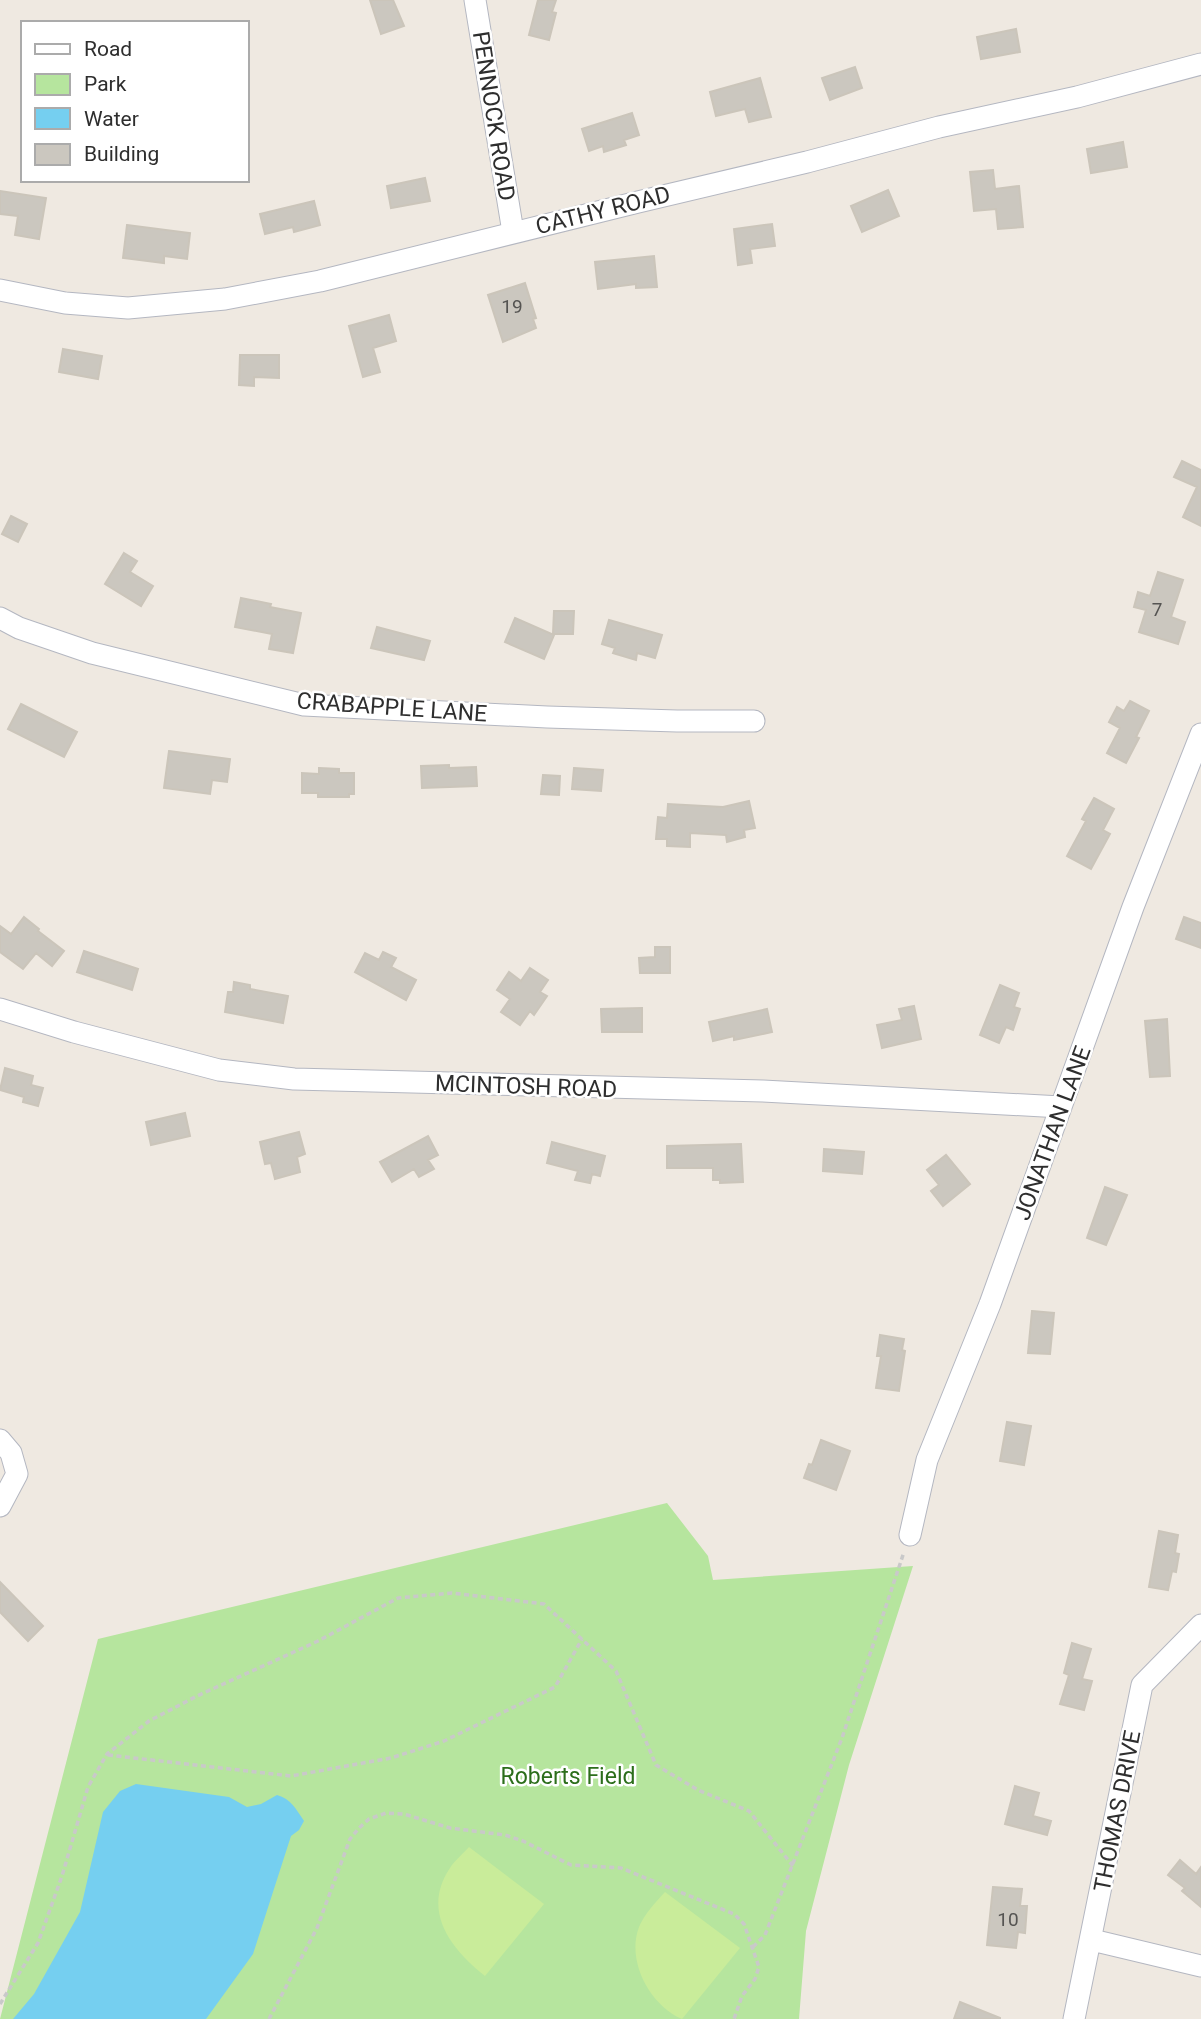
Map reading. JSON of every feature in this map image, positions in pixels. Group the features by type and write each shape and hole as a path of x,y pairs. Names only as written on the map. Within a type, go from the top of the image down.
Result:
{"street":[{"name":"PENNOCK ROAD","path":"475,0 513,232"},
{"name":"CATHY ROAD","path":"0,290 65,303 128,308 202,301 320,281 939,127 1077,97 1201,64"},
{"name":"CRABAPPLE LANE","path":"0,618 19,628 93,653 303,705 547,717 754,721"},
{"name":"JONATHAN LANE","path":"911,1535 928,1460 990,1304 1133,907 1201,734"},
{"name":"MCINTOSH ROAD","path":"0,1009 74,1032 219,1070 294,1079 763,1091 1060,1107"},
{"path":"0,1440 11,1453 17,1474 0,1506"},
{"name":"THOMAS DRIVE","path":"1074,2019 1142,1685 1201,1625"},
{"path":"1091,1940 1201,1966"}],"path":[{"path":"753,1947 765,1934 793,1866 842,1738 911,1535"},
{"path":"0,2004 38,1943 62,1876 88,1787 107,1755 149,1721 318,1641 398,1598 452,1593 544,1604 616,1671 656,1765 698,1790 749,1811 793,1866"},
{"path":"107,1755 291,1776 391,1758 444,1741 555,1686 582,1639"},
{"path":"269,2019 317,1928 350,1839 369,1819 386,1813 404,1814 450,1828 505,1835 571,1866 621,1868 734,1914 744,1924 760,1966 742,1996 734,2019"}],"green space":[{"name":"Roberts Field","path":"667,1503 708,1556 713,1580 913,1566 849,1765 806,1931 799,2019 0,2019 98,1639"},
{"path":"469,1847 544,1904 485,1976 451,1941 439,1914 438,1899 442,1884 452,1865"},
{"path":"665,1892 740,1948 682,2019 660,2004 651,1993 638,1967 636,1954 639,1927"}],"water":[{"path":"136,1784 229,1797 247,1807 261,1804 277,1795 290,1802 298,1812 304,1821 299,1830 291,1836 253,1954 206,2019 13,2019 34,1994 80,1912 103,1812 120,1791"}],"building":[{"path":"370,0 393,0 404,26 381,34"},
{"path":"538,0 556,0 552,12 556,13 549,40 529,35"},
{"path":"1016,29 1020,52 981,59 977,37"},
{"path":"855,67 862,88 830,100 822,78"},
{"path":"760,78 771,117 749,122 745,109 716,116 710,92"},
{"path":"632,113 639,135 624,140 626,145 604,152 603,146 589,151 582,129"},
{"path":"1123,142 1127,167 1091,173 1087,149"},
{"path":"993,170 995,189 1019,186 1023,227 998,229 996,209 974,211 970,172"},
{"path":"425,178 430,201 391,208 387,186"},
{"path":"888,190 899,216 862,232 851,206"},
{"path":"0,191 46,198 39,239 15,235 18,216 0,214"},
{"path":"314,201 320,225 294,232 293,227 265,234 260,214"},
{"path":"772,224 775,246 750,249 752,263 738,265 734,229"},
{"path":"127,225 190,233 187,259 164,256 164,263 123,258"},
{"path":"654,256 657,287 636,288 636,284 598,289 595,262"},
{"path":"525,283 536,318 533,319 536,328 503,342 488,295"},
{"path":"389,315 396,341 373,348 380,372 363,377 349,326"},
{"path":"63,349 102,356 98,379 59,372"},
{"path":"240,355 279,355 279,378 254,377 254,386 239,385"},
{"path":"1182,461 1201,470 1201,526 1183,517 1197,487 1174,477"},
{"path":"11,516 27,524 18,542 2,534"},
{"path":"124,553 137,561 130,572 153,586 141,606 105,584"},
{"path":"1158,572 1183,580 1171,617 1185,622 1178,644 1139,632 1146,610 1134,607 1138,592 1150,596"},
{"path":"241,598 301,613 293,653 269,649 272,634 235,627"},
{"path":"554,611 574,611 573,634 553,634"},
{"path":"515,618 554,635 544,659 505,642"},
{"path":"609,620 662,635 655,658 637,653 636,660 613,653 615,648 602,644"},
{"path":"377,627 430,641 424,660 371,648"},
{"path":"1130,701 1149,711 1126,763 1107,753 1120,728 1109,722 1117,707 1124,711"},
{"path":"21,704 77,732 64,757 8,729"},
{"path":"169,751 230,759 227,782 212,780 210,794 164,788"},
{"path":"449,765 449,768 476,767 477,786 422,788 421,766"},
{"path":"319,768 339,769 339,773 354,773 354,794 349,794 349,797 318,797 318,793 302,793 302,773 319,774"},
{"path":"574,768 603,770 601,791 572,789"},
{"path":"543,775 560,776 559,795 541,794"},
{"path":"1094,798 1114,809 1103,830 1110,834 1091,869 1067,856 1086,821 1082,819"},
{"path":"749,801 755,828 744,830 745,837 727,842 726,835 690,833 690,847 667,846 667,839 656,839 658,817 667,818 668,804 723,807"},
{"path":"24,917 64,951 52,966 36,953 23,969 0,952 0,926 11,934"},
{"path":"1184,917 1201,923 1201,948 1176,939"},
{"path":"655,947 670,947 670,973 640,973 639,958 655,957"},
{"path":"84,951 138,969 132,990 77,972"},
{"path":"383,952 396,958 391,967 416,980 406,1000 355,972 365,953 379,960"},
{"path":"530,968 548,980 540,992 547,996 534,1015 530,1011 520,1025 501,1012 510,999 497,990 509,972 521,981"},
{"path":"234,982 250,985 250,989 288,996 283,1023 225,1012 228,992 233,992"},
{"path":"1000,985 1019,993 1014,1007 1020,1009 1013,1030 1006,1027 999,1043 980,1035"},
{"path":"914,1006 921,1039 882,1048 877,1025 902,1020 899,1009"},
{"path":"642,1008 642,1032 602,1032 601,1009"},
{"path":"767,1009 772,1032 734,1040 734,1036 713,1041 709,1022"},
{"path":"1167,1019 1170,1076 1150,1077 1145,1021"},
{"path":"5,1068 33,1076 31,1085 43,1088 38,1106 23,1102 24,1097 0,1090"},
{"path":"185,1113 190,1136 151,1145 146,1122"},
{"path":"299,1132 305,1154 297,1157 300,1172 275,1179 271,1163 265,1164 260,1142"},
{"path":"428,1136 438,1155 428,1160 434,1169 419,1177 414,1169 392,1182 380,1162"},
{"path":"552,1142 605,1156 600,1176 592,1174 590,1183 575,1180 578,1171 547,1163"},
{"path":"741,1144 743,1182 720,1183 720,1180 713,1180 713,1168 667,1168 667,1146"},
{"path":"824,1149 864,1152 862,1174 823,1171"},
{"path":"946,1155 970,1184 943,1206 931,1191 939,1185 927,1170"},
{"path":"1105,1187 1127,1195 1106,1245 1087,1238"},
{"path":"1032,1311 1054,1313 1050,1354 1028,1353"},
{"path":"880,1335 904,1339 902,1350 905,1351 899,1391 876,1388 881,1356 877,1356"},
{"path":"1007,1422 1031,1426 1024,1465 1000,1461"},
{"path":"821,1440 850,1451 836,1490 804,1478"},
{"path":"1159,1531 1178,1535 1176,1572 1172,1571 1168,1590 1149,1587"},
{"path":"0,1582 43,1626 28,1641 0,1612"},
{"path":"1072,1643 1091,1649 1082,1679 1092,1681 1084,1710 1060,1704 1069,1675 1064,1673"},
{"path":"1015,1786 1039,1793 1033,1816 1051,1821 1047,1835 1005,1824"},
{"path":"1180,1860 1196,1874 1201,1867 1201,1907 1182,1891 1185,1888 1168,1875"},
{"path":"993,1887 1022,1889 1020,1906 1027,1906 1025,1933 1018,1932 1016,1948 987,1945"},
{"path":"960,2002 1000,2018 1000,2019 954,2019"}]}
